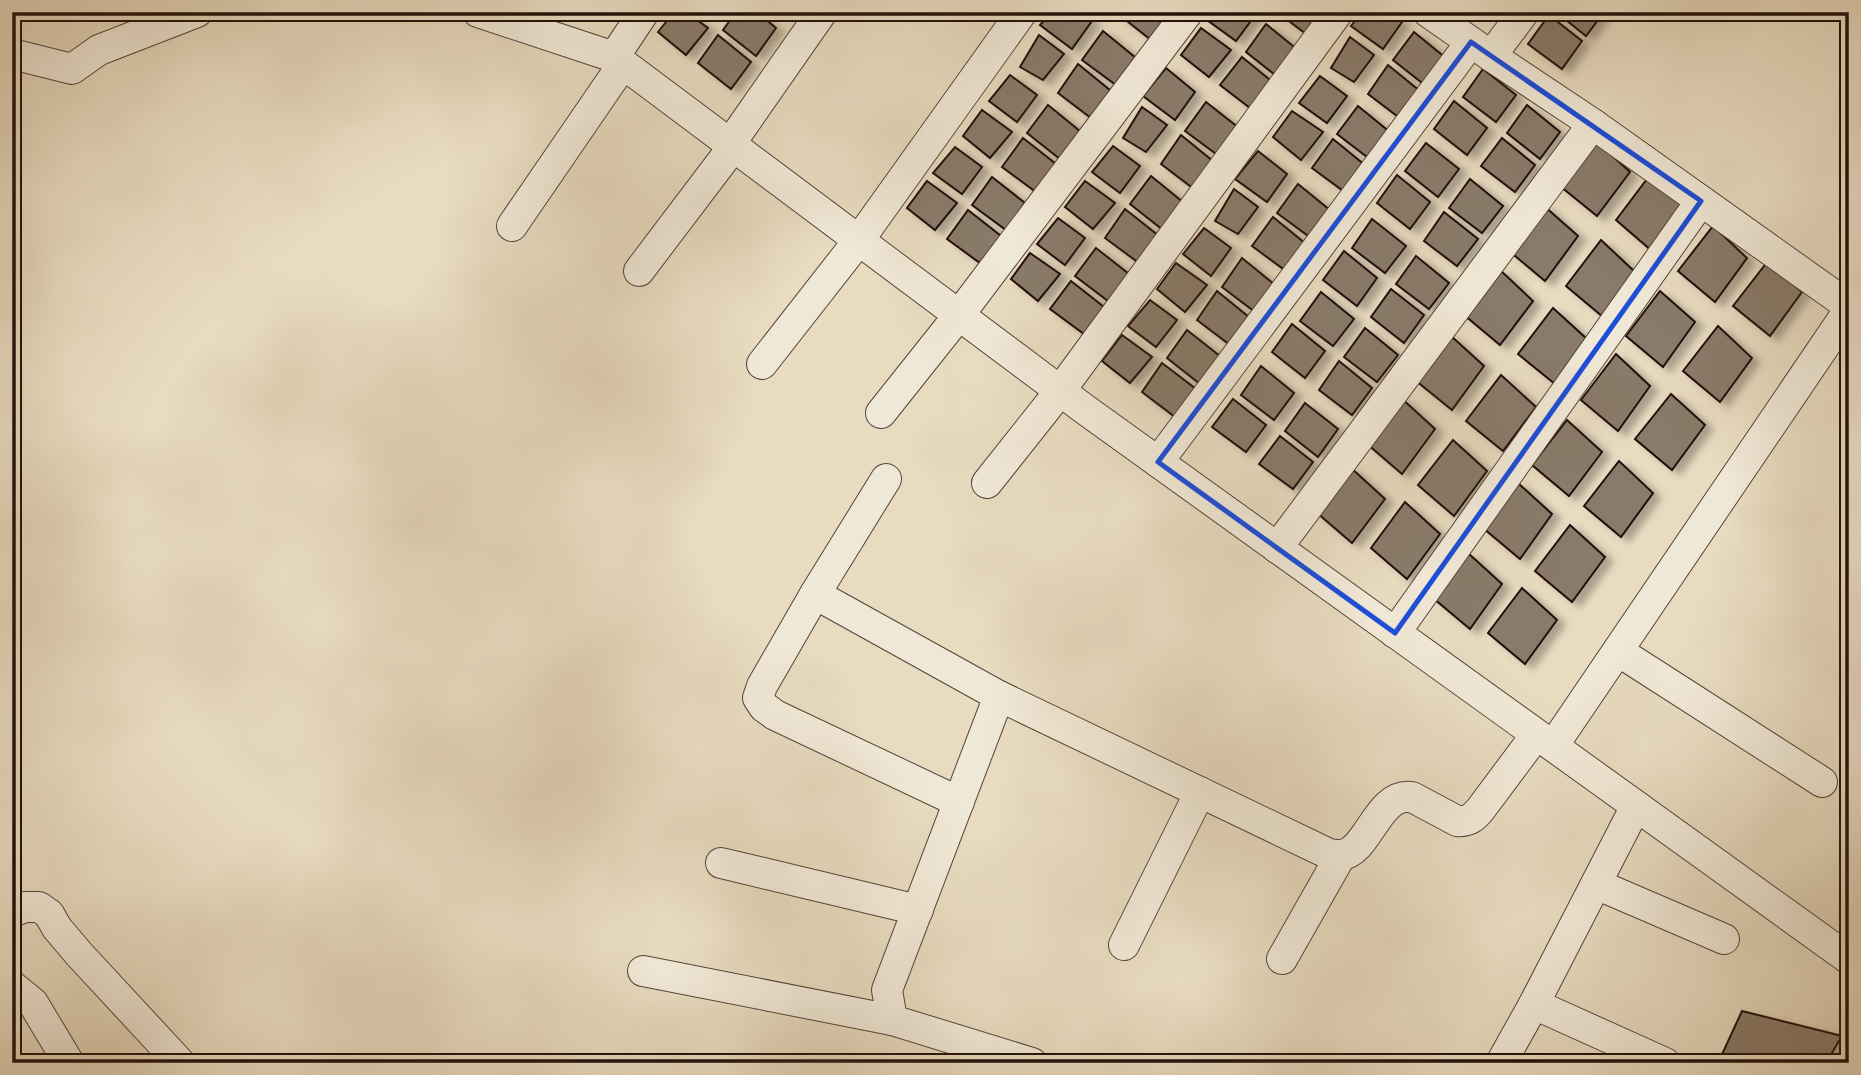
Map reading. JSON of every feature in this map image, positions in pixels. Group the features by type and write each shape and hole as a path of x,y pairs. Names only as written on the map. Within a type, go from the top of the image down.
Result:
{"street":[{"path":"12,54 69,68 78,66 99,50 197,12"},
{"path":"478,12 618,60 1060,391 1849,960"},
{"path":"512,226 618,60 644,12"},
{"path":"639,271 732,145 822,12"},
{"path":"762,364 859,240 1022,12"},
{"path":"881,413 959,316 1188,12"},
{"path":"987,483 1060,391 1338,12"},
{"path":"816,594 999,696 1329,854 1341,855 1350,852 1390,803 1405,796 1412,797 1457,821 1466,822 1473,818 1544,740 1618,651 1849,308 1593,124 1428,12"},
{"path":"1158,462 1481,49 1524,12"},
{"path":"1277,548 1593,124"},
{"path":"1395,633 1701,201"},
{"path":"886,479 762,685 758,698 764,707 775,715 959,802"},
{"path":"1618,651 1822,782"},
{"path":"892,1020 887,990 999,696"},
{"path":"1124,946 1200,792"},
{"path":"1502,1063 1636,806"},
{"path":"1282,959 1341,855"},
{"path":"720,863 918,910"},
{"path":"1596,884 1724,939"},
{"path":"12,912 25,907 39,907 49,914 79,954 180,1063"},
{"path":"643,971 892,1020 1032,1063"},
{"path":"12,986 33,1003 69,1063"},
{"path":"1534,1004 1665,1063"}],"highlighted area":[{"path":"1471,42 1701,201 1395,633 1158,462"}],"building":[{"path":"674,12 686,12 708,28 686,55 658,32"},
{"path":"736,12 757,12 776,28 756,56 723,30"},
{"path":"1051,12 1081,12 1092,21 1072,49 1040,25"},
{"path":"1171,12 1151,40 1118,14"},
{"path":"1214,12 1256,14 1236,41 1207,20"},
{"path":"1277,12 1328,12 1310,37"},
{"path":"1362,12 1390,12 1402,22 1383,49 1351,26"},
{"path":"1556,12 1604,12 1586,36"},
{"path":"1549,15 1582,41 1562,69 1528,44"},
{"path":"1266,24 1299,51 1279,78 1246,52"},
{"path":"1201,28 1231,50 1209,77 1181,55"},
{"path":"1103,31 1136,58 1116,85 1082,60"},
{"path":"1414,32 1447,59 1426,86 1393,60"},
{"path":"718,35 751,62 731,89 698,63"},
{"path":"1039,35 1064,54 1043,80 1020,67"},
{"path":"1350,37 1374,55 1354,82 1331,68"},
{"path":"1242,57 1275,84 1254,111 1220,85"},
{"path":"1078,64 1111,91 1091,118 1058,93"},
{"path":"1388,65 1421,92 1401,119 1368,94"},
{"path":"1166,68 1195,92 1175,120 1143,96"},
{"path":"1483,69 1516,95 1496,122 1463,97"},
{"path":"1010,75 1037,95 1017,122 989,101"},
{"path":"1320,76 1347,96 1327,123 1299,103"},
{"path":"1454,101 1487,128 1467,155 1434,129"},
{"path":"1206,102 1239,128 1219,156 1185,131"},
{"path":"1048,105 1081,132 1060,159 1027,133"},
{"path":"1527,105 1560,132 1540,159 1507,133"},
{"path":"1358,106 1391,133 1371,160 1337,134"},
{"path":"1142,107 1167,125 1146,152 1123,138"},
{"path":"982,110 1012,132 990,158 963,136"},
{"path":"1292,111 1323,132 1301,160 1273,137"},
{"path":"1181,135 1214,162 1194,189 1161,164"},
{"path":"1023,138 1056,164 1036,192 1002,167"},
{"path":"1502,138 1535,165 1515,192 1481,166"},
{"path":"1333,139 1366,166 1346,193 1312,168"},
{"path":"1595,140 1630,172 1597,216 1560,186"},
{"path":"1426,143 1459,169 1438,197 1405,171"},
{"path":"1113,146 1140,166 1120,193 1092,172"},
{"path":"955,147 982,167 962,194 933,173"},
{"path":"1258,151 1287,174 1267,202 1235,179"},
{"path":"1397,175 1430,202 1410,229 1377,203"},
{"path":"1650,175 1685,206 1652,251 1616,220"},
{"path":"1151,176 1184,203 1163,230 1130,204"},
{"path":"992,177 1025,203 1006,230 972,205"},
{"path":"1470,179 1503,206 1482,233 1449,208"},
{"path":"927,181 957,203 935,230 907,208"},
{"path":"1085,181 1115,203 1093,229 1065,207"},
{"path":"1298,184 1331,211 1311,238 1277,213"},
{"path":"1234,189 1258,207 1238,234 1215,221"},
{"path":"1543,205 1578,236 1545,281 1508,250"},
{"path":"1125,209 1159,236 1139,263 1105,238"},
{"path":"968,210 1001,236 980,263 947,239"},
{"path":"1444,212 1478,239 1457,266 1424,241"},
{"path":"1273,217 1306,244 1286,271 1252,246"},
{"path":"1058,218 1085,238 1065,265 1037,244"},
{"path":"1372,219 1406,246 1385,273 1352,248"},
{"path":"1713,226 1747,258 1715,302 1678,271"},
{"path":"1204,228 1231,248 1211,276 1183,254"},
{"path":"1601,240 1635,272 1603,317 1566,286"},
{"path":"1096,248 1129,274 1108,301 1075,276"},
{"path":"1344,251 1377,278 1357,306 1323,280"},
{"path":"1030,253 1060,274 1038,301 1011,279"},
{"path":"1416,256 1449,283 1429,309 1396,284"},
{"path":"1242,258 1275,285 1255,312 1222,287"},
{"path":"1768,261 1802,292 1770,336 1733,306"},
{"path":"1176,263 1207,285 1185,312 1157,289"},
{"path":"1499,269 1533,301 1500,345 1463,314"},
{"path":"1071,281 1104,307 1084,334 1050,309"},
{"path":"1391,289 1424,315 1404,343 1371,317"},
{"path":"1217,291 1250,318 1230,345 1197,320"},
{"path":"1660,291 1695,322 1663,367 1626,336"},
{"path":"1321,292 1354,319 1333,346 1300,321"},
{"path":"1150,300 1177,320 1156,347 1128,326"},
{"path":"1553,308 1588,340 1555,384 1518,354"},
{"path":"1292,324 1325,351 1305,378 1272,352"},
{"path":"1718,326 1752,358 1720,402 1683,371"},
{"path":"1365,328 1398,355 1377,382 1344,357"},
{"path":"1187,330 1221,357 1200,384 1167,358"},
{"path":"1122,335 1152,357 1130,383 1102,361"},
{"path":"1450,335 1484,366 1452,410 1415,380"},
{"path":"1616,354 1650,386 1618,431 1581,400"},
{"path":"1339,361 1372,388 1352,415 1319,390"},
{"path":"1162,363 1196,389 1175,417 1142,392"},
{"path":"1261,366 1294,393 1274,420 1241,395"},
{"path":"1501,375 1536,407 1503,451 1466,421"},
{"path":"1671,394 1705,425 1672,470 1635,439"},
{"path":"1400,397 1435,429 1402,474 1366,443"},
{"path":"1233,399 1266,425 1246,452 1212,427"},
{"path":"1305,403 1338,429 1318,457 1285,431"},
{"path":"1567,420 1602,452 1569,496 1532,465"},
{"path":"1280,436 1313,462 1293,489 1259,464"},
{"path":"1453,440 1487,471 1454,516 1418,485"},
{"path":"1619,461 1653,493 1621,537 1584,506"},
{"path":"1350,467 1385,499 1352,543 1316,512"},
{"path":"1518,483 1552,514 1520,559 1483,528"},
{"path":"1405,502 1440,534 1407,579 1371,548"},
{"path":"1570,525 1605,557 1572,602 1535,571"},
{"path":"1468,553 1502,584 1470,629 1433,598"},
{"path":"1522,588 1557,620 1525,664 1488,633"},
{"path":"1742,1011 1842,1036 1826,1063 1718,1063"}]}
